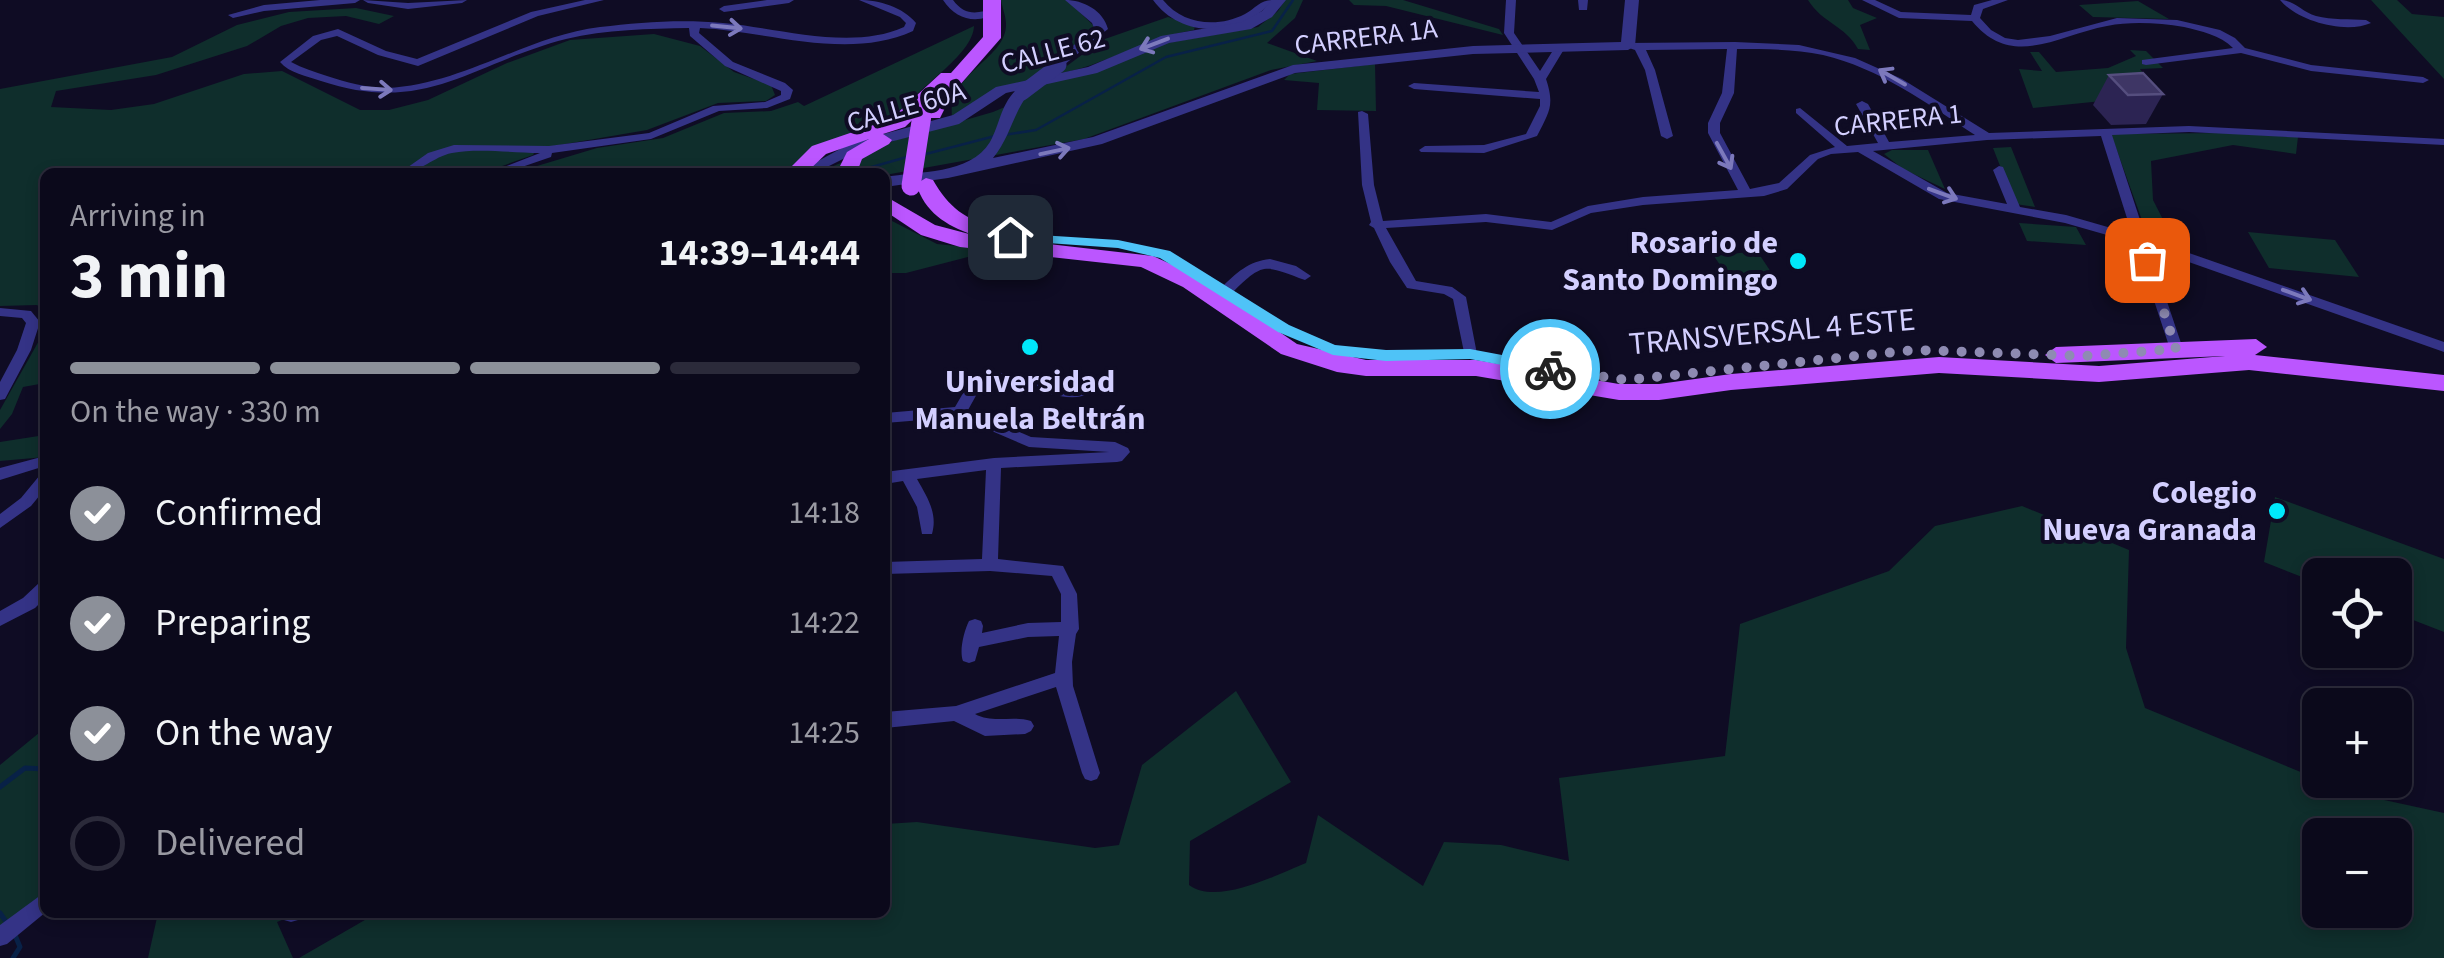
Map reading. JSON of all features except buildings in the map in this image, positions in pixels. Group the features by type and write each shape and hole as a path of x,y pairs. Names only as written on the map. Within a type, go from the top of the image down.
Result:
{"main road":[{"path":"800,168 818,150 898,123 980,39 977,9"},
{"path":"947,117 944,92 992,38 977,9"},
{"path":"947,77 947,117 918,185 922,212 957,236 986,238"},
{"path":"849,168 858,153 893,136"},
{"path":"892,210 942,235 986,238"},
{"name":"TRANSVERSAL 4 ESTE","path":"986,238 1148,249 1177,260 1284,329 1333,350 1386,356 1470,354 1626,380 1915,350 2183,358"},
{"name":"TRANSVERSAL 4 ESTE","path":"986,238 1145,260 1190,282 1290,349 1336,364 1366,368 1476,368 1598,390 1643,392 1915,366 2099,374 2183,358"},
{"path":"2183,358 2248,346 2444,369"},
{"path":"2183,358 2274,363 2444,383"}],"street":[{"path":"233,15 264,8 355,0"},
{"path":"368,0 408,6 462,0"},
{"path":"599,0 534,14 418,63 382,53 342,32 332,32 304,46 285,62 365,90 386,91 438,81 562,36 695,25 884,40 909,29 911,24 904,14 864,0"},
{"path":"724,9 789,0"},
{"name":"CALLE 60A","path":"890,181 959,170 981,161 998,142 1005,112 1101,29 1099,21 1072,0"},
{"path":"1161,5 1199,25 1222,24 1253,16 1268,0"},
{"name":"CALLE 62","path":"947,117 1001,90 1092,70 1166,39 1240,28 1260,20 1279,0"},
{"path":"1425,150 1484,150 1531,136 1546,106 1546,96 1540,79 1508,29 1511,0"},
{"path":"1632,0 1634,46 1648,63 1666,136"},
{"path":"1867,0 1899,14 1975,18 1997,36 2029,44 2052,42 2102,23 2128,22 2210,28 2230,37 2241,50"},
{"path":"1975,18 1978,7 2003,0"},
{"path":"2285,0 2292,9 2310,18 2366,23"},
{"path":"413,168 432,155 454,149 548,150 660,134 722,107 759,106 782,100 787,94 781,84 729,64 694,34 695,25"},
{"path":"648,29 703,43"},
{"path":"1540,79 1561,46"},
{"name":"CARRERA 1A","path":"959,170 1097,141 1293,69 1561,46 1796,47 1853,59 1886,72 1987,137"},
{"path":"1732,48 1728,92 1713,128 1716,142 1746,194"},
{"path":"2146,62 2241,50 2310,68 2423,80"},
{"path":"1414,86 1546,96"},
{"name":"CALLE 60A","path":"813,168 846,150 1022,94"},
{"path":"1862,104 1885,146"},
{"path":"1800,110 1851,148 1933,192 2140,240 2444,347"},
{"path":"1362,114 1368,203 1375,225 1412,285 1447,290 1459,298 1470,354"},
{"path":"947,117 990,117 1003,125"},
{"name":"CARRERA 1","path":"1375,225 1486,218 1552,226 1588,210 1676,196 1775,190 1814,157 1851,148 1987,137 2221,128 2444,142"},
{"path":"2105,131 2183,358"},
{"path":"507,168 600,144"},
{"path":"1999,170 2016,211"},
{"path":"1226,291 1250,265 1278,262 1305,276"},
{"path":"0,312 26,314 33,327 0,395"},
{"path":"960,412 978,379 990,375 1005,375 1032,387 1062,393 1081,393"},
{"path":"890,418 960,412 1006,436 1029,442 1115,447 1123,452 1117,458 994,463 890,478"},
{"path":"990,566 994,463"},
{"path":"0,464 40,467"},
{"path":"0,474 40,467"},
{"path":"0,522 26,502 40,473"},
{"path":"908,476 926,507 927,530"},
{"path":"890,568 1044,566 1056,570 1067,588 1071,629 1063,678 1091,773"},
{"path":"0,619 40,593"},
{"path":"972,641 1028,630 1071,629"},
{"path":"890,720 956,713 1063,678"},
{"path":"956,713 986,728 1025,726"},
{"path":"0,936 40,906"}],"green space":[{"path":"1001,0 1067,0 1095,27 1036,79 952,117 958,89 1004,36 1006,21"},
{"path":"1285,0 1303,0 1295,18 1267,43 1317,61 1271,70 1084,139 890,174 890,168 829,168 896,140 993,112 1024,99 1045,83 1098,71 1167,43 1258,27"},
{"path":"1349,0 1403,0 1499,29 1503,35 1386,6 1354,5"},
{"path":"1808,0 1848,0 1853,8 1877,18 1860,25 1870,50 1858,49"},
{"path":"2371,0 2397,0 2412,14 2444,17 2444,79"},
{"path":"2138,1 2169,19 2093,17 2079,5"},
{"path":"356,8 394,16 379,24 346,16 308,18 281,26 247,46 156,75 56,91 51,107 111,110 154,104 244,74 282,71 360,110 389,110 428,100 507,63 570,40 654,34 700,46 734,72 771,85 775,95 766,101 718,103 647,130 536,149 533,155 496,168 40,168 40,307 0,306 0,89 172,57 237,25 289,12"},
{"path":"1168,17 1195,26 1194,30 1056,74 1102,40"},
{"path":"974,26 964,49 898,116 793,168 530,168 597,148 663,138 724,113 771,111 798,102 804,106"},
{"path":"2130,50 2146,51 2163,68 2140,69 2153,87 2122,99 2033,108 2019,69 2042,71 2030,52 2039,52 2056,72 2108,68 2136,56"},
{"path":"1375,64 1376,111 1317,110 1319,83 1284,80 1290,74"},
{"path":"2111,134 2298,137 2296,154 2233,145 2151,161 2153,200 2175,243 2147,234"},
{"path":"2011,147 2035,207 2015,204 1993,148"},
{"path":"1892,150 1928,150 1945,189 1903,169 1884,154"},
{"path":"890,221 937,244 995,250 906,273 890,273"},
{"path":"2019,223 2076,227 2086,245 2027,241"},
{"path":"2248,232 2335,240 2359,277 2269,268"},
{"path":"1757,251 1771,272 1728,277 1714,256"},
{"path":"40,339 40,384 23,387 12,414 0,429 0,410"},
{"path":"40,436 40,457 0,461 0,442"},
{"path":"2275,497 2444,559 2444,632 2412,620 2412,558 2302,558 2302,577 2264,562"},
{"path":"2022,506 2129,550 2126,648 2145,708 2302,772 2302,798 2375,798 2444,813 2444,958 299,958 368,918 890,918 890,824 917,822 1095,848 1119,845 1142,765 1236,691 1291,782 1190,841 1189,885 1201,891 1230,890 1306,863 1318,815 1423,886 1444,842 1501,845 1569,861 1559,778 1725,756 1740,624 1889,571 1935,526"},
{"path":"40,732 40,904 0,941 0,765"},
{"path":"157,918 287,918 277,922 293,958 148,958"}],"waterway":[{"path":"1004,135 1036,130 1166,57 1272,31 1293,0"},
{"path":"922,155 995,136"},
{"path":"868,168 907,157"},
{"path":"0,787 25,768 40,769"},
{"path":"0,913 7,923"},
{"path":"13,958 20,947 15,935"}],"way so far":[{"path":"1550,369 1604,379 1648,380 1915,350 2084,356 2176,349 2147,260"}],"place":[{"name":"Rosario de Santo Domingo","path":"1798,261"},
{"name":"Universidad Manuela Beltrán","path":"1030,347"},
{"name":"Colegio Nueva Granada","path":"2277,511"}],"route":[{"path":"1010,237 1118,244 1165,254 1284,329 1333,350 1386,356 1470,354 1550,369"}]}
